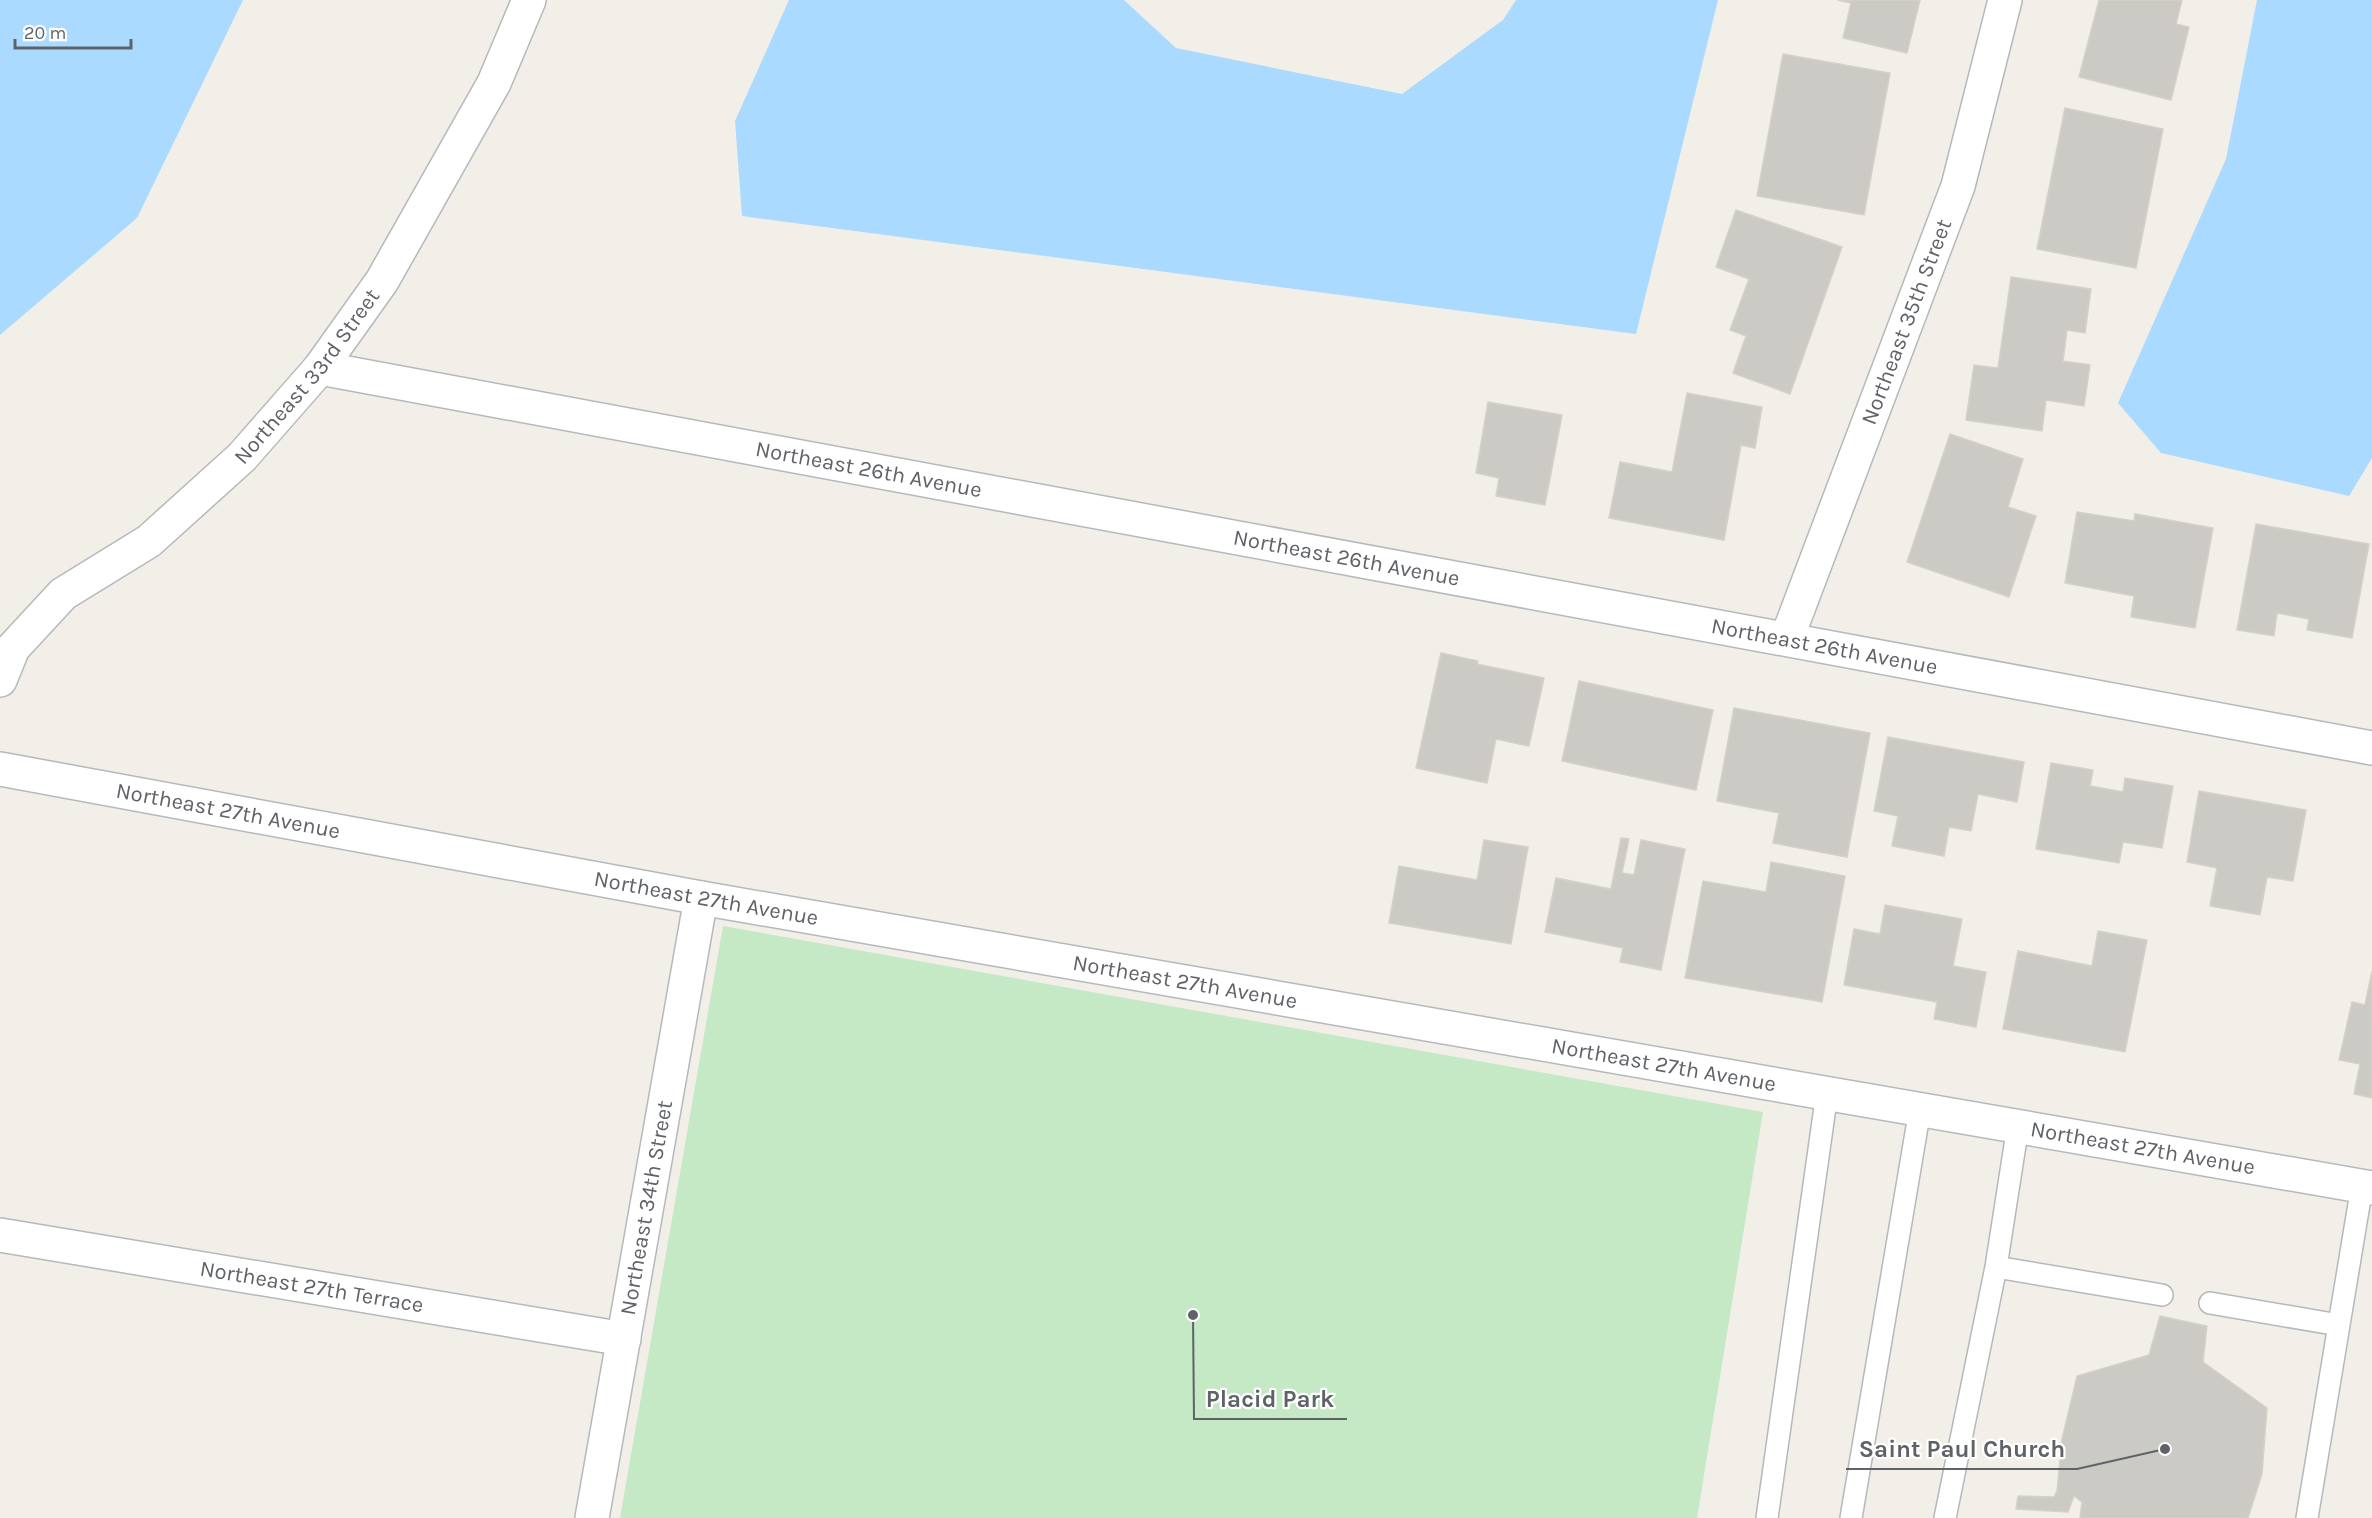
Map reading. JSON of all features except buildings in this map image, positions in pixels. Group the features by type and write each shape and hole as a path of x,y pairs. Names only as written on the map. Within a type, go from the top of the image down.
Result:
{"street":[{"name":"Northeast 33rd Street","path":"0,680 13,648 63,594 149,541 242,457 320,368 382,281 494,82 529,0"},
{"name":"Northeast 35th Street","path":"1787,638 1958,186 2005,0"},
{"name":"Northeast 26th Avenue","path":"320,368 2372,748"},
{"name":"Northeast 27th Avenue","path":"0,769 701,898 2367,1187"},
{"name":"Northeast 34th Street","path":"592,1518 701,898"},
{"name":"Northeast 27th Terrace","path":"0,1235 624,1339"}],"lane":[{"path":"1767,1518 1827,1093"},
{"path":"1851,1518 1920,1109"},
{"path":"1946,1518 1996,1268 2018,1126"},
{"path":"2307,1518 2339,1325 2367,1187"},
{"path":"1996,1268 2162,1295"},
{"path":"2210,1303 2339,1325"}],"green space":[{"path":"723,926 1763,1112 1697,1518 620,1518"}],"water":[{"path":"0,0 243,0 137,218 0,335"},
{"path":"789,0 1124,0 1176,48 1402,94 1503,20 1516,0 1718,0 1636,334 742,216 735,121"},
{"path":"2257,0 2372,0 2372,458 2349,496 2161,453 2118,403 2226,159"}],"place":[{"name":"Placid Park","path":"1193,1315"},
{"name":"Saint Paul Church","path":"2165,1449"}]}
